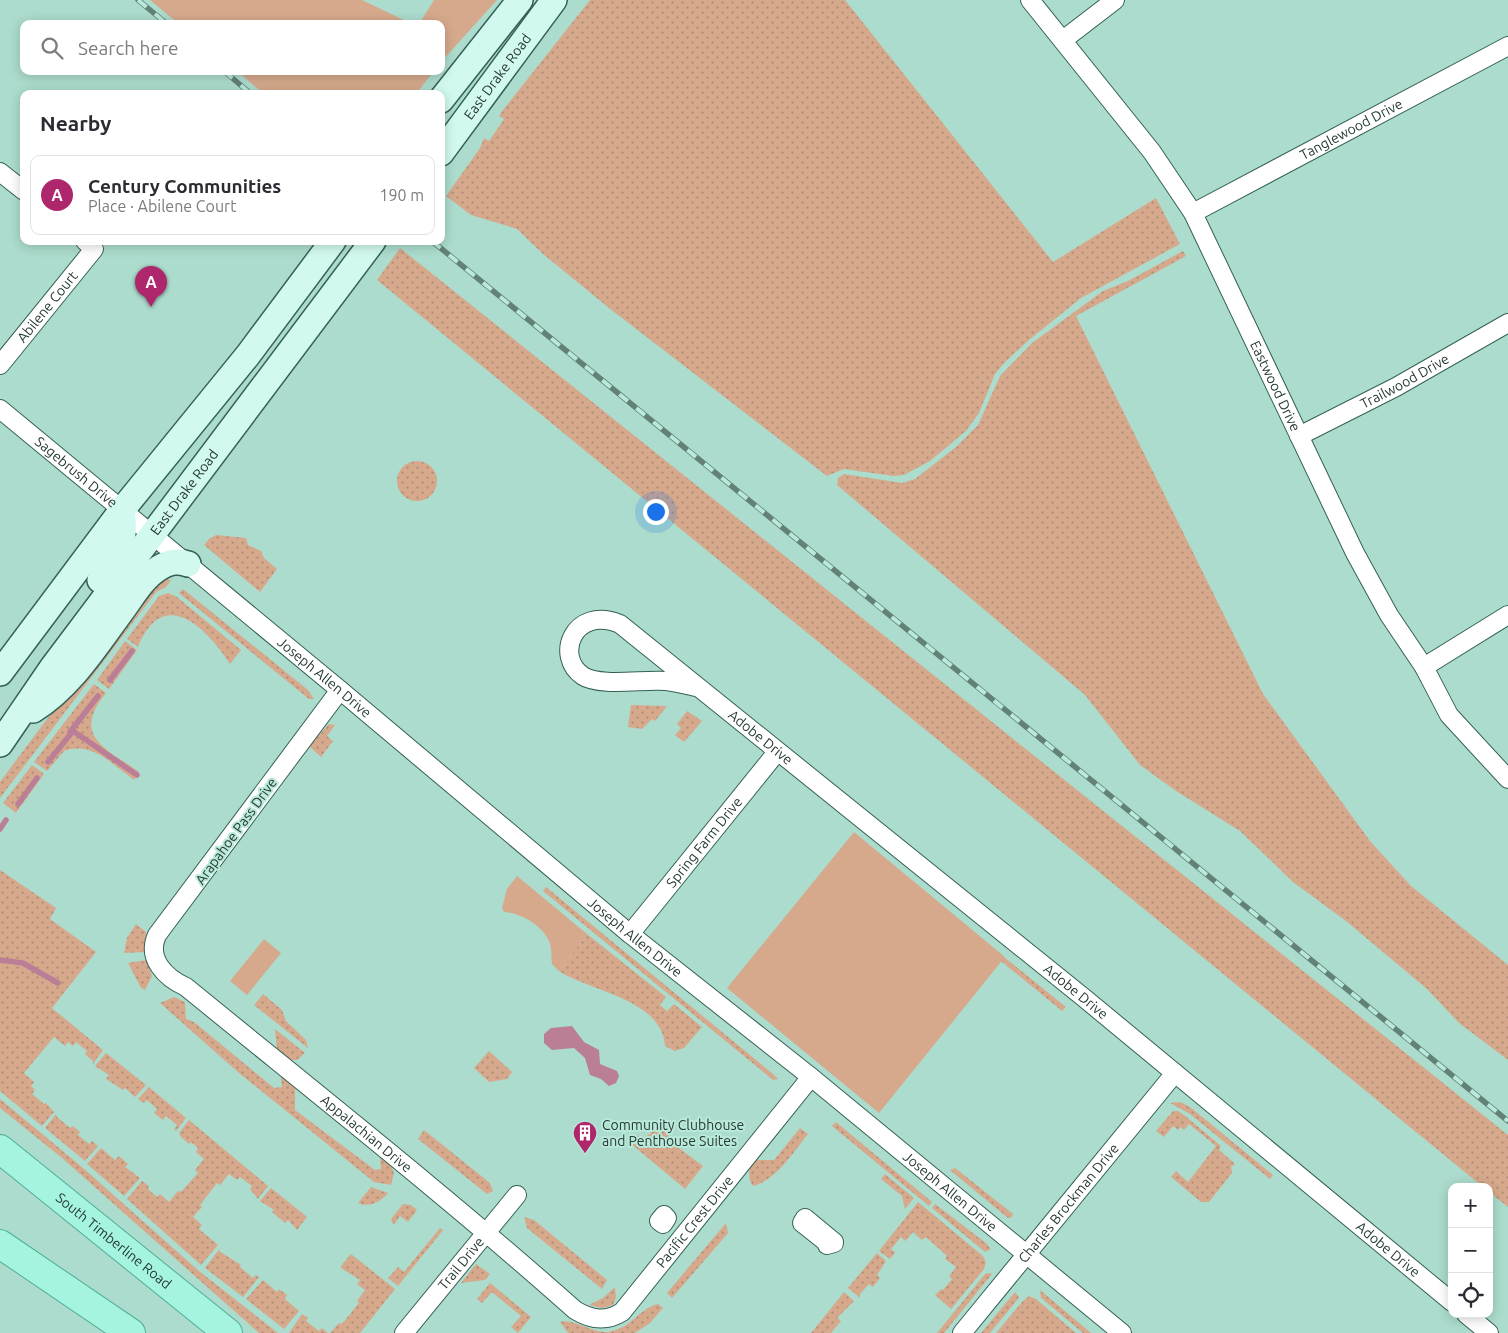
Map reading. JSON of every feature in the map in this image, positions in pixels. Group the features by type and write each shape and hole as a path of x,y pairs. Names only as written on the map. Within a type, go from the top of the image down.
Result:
{"main road":[{"name":"East Drake Road","path":"445,95 520,0"},
{"path":"494,82 493,64 497,50 536,0"},
{"name":"East Drake Road","path":"445,148 554,0"},
{"path":"0,673 122,510 248,355 330,245"},
{"name":"East Drake Road","path":"0,744 52,668 370,245"},
{"path":"153,536 148,523 148,517 226,416 267,356 290,313 296,290"},
{"path":"20,716 44,663 74,614 114,560 123,542 125,528 122,510"},
{"path":"20,716 34,710 49,700 91,652 143,582 158,568 179,561 188,564"},
{"name":"South Timberline Road","path":"0,1149 228,1333"},
{"path":"0,1244 131,1333"}],"street":[{"name":"Eastwood Drive","path":"1030,0 1152,152 1193,213 1356,553 1389,615 1424,667 1449,715 1508,779"},
{"path":"1063,40 1115,0"},
{"name":"Tanglewood Drive","path":"1193,213 1508,46"},
{"path":"0,172 20,189"},
{"name":"Abilene Court","path":"0,365 90,245"},
{"name":"Trailwood Drive","path":"1299,436 1396,387 1508,323"},
{"name":"Sagebrush Drive","path":"0,409 153,536"},
{"name":"Joseph Allen Drive","path":"153,536 340,690 630,934 810,1077 1122,1333"},
{"path":"1424,667 1508,615"},
{"name":"Adobe Drive","path":"696,687 667,681 598,680 584,676 575,669 569,644 576,631 585,622 598,618 608,620 630,632 1175,1073 1448,1299"},
{"name":"Arapahoe Pass Drive","path":"167,977 158,963 155,951 158,935 340,690"},
{"name":"Spring Farm Drive","path":"630,934 777,752"},
{"name":"Appalachian Drive","path":"167,977 186,987 560,1297"},
{"name":"Charles Brockman Drive","path":"962,1333 1175,1073"},
{"name":"Pacific Crest Drive","path":"560,1297 575,1310 592,1318 608,1319 622,1312 810,1077"},
{"name":"Trail Drive","path":"404,1333 517,1195"},
{"path":"1471,1318 1489,1333"}],"shaded area":[{"path":"150,0 362,0 404,20 174,20"},
{"path":"434,0 497,0 445,58 445,20 422,20"},
{"path":"590,0 845,0 1053,262 1156,198 1180,244 1081,298 1029,340 995,374 979,413 966,431 930,461 904,475 894,476 844,469 827,476 609,308 543,254 517,229 471,215 446,196 480,148 484,138 489,141 504,119 499,116 503,110"},
{"path":"242,75 431,75 419,90 259,90"},
{"path":"400,248 1508,1135 1508,1207 1493,1195 1493,1183 1478,1183 377,280"},
{"path":"1183,251 1186,256 1076,316 1263,694 1370,841 1411,886 1508,965 1508,1060 1459,1023 1427,989 1346,921 1293,882 1240,831 1176,791 1140,765 1085,695 837,485 838,478 844,474 902,483 915,479 956,447 978,425 1000,376 1032,343 1103,291 1128,281"},
{"path":"417,461 431,467 437,481 431,495 417,501 403,495 397,481 403,467"},
{"path":"216,535 246,538 248,545 261,551 264,558 277,569 260,592 204,545"},
{"path":"163,578 171,580 166,587 156,592 0,798 0,782 127,612 142,608 136,603"},
{"path":"183,589 308,690 314,699 309,699 179,593"},
{"path":"168,593 177,597 241,650 230,664 209,637 197,626 184,618 172,615 160,618 148,628 138,647 127,639 159,596"},
{"path":"125,641 137,650 109,689 97,680"},
{"path":"94,684 106,693 96,708 92,720 92,731 104,748 139,772 134,780 110,761 84,749 64,751 47,771 34,762"},
{"path":"631,705 667,706 655,721 652,719 642,729 628,727"},
{"path":"687,711 702,721 684,742 675,735 681,728 677,724"},
{"path":"329,724 335,725 327,736 333,741 321,757 309,746"},
{"path":"32,765 44,774 16,813 3,803"},
{"path":"854,832 1005,957 879,1113 727,988"},
{"path":"0,870 56,908 50,919 96,952 52,1008 103,1050 93,1064 93,1061 85,1054 87,1051 76,1042 73,1046 68,1042 65,1046 54,1037 24,1073 34,1082 31,1086 35,1090 32,1094 44,1104 46,1103 54,1112 42,1126 0,1091"},
{"path":"517,876 587,934 559,971 552,964 550,944 546,935 524,917 504,912 502,908 507,889"},
{"path":"546,887 778,1079 773,1080 543,891"},
{"path":"136,924 146,932 145,952 124,953 127,938"},
{"path":"587,934 666,997 660,1005 667,1011 674,1004 702,1027 684,1048 675,1051 665,1046 661,1030 652,1017 639,1007 559,971"},
{"path":"264,939 281,953 247,995 230,981"},
{"path":"999,953 1066,1007 1062,1011 996,957"},
{"path":"146,960 152,976 145,990 141,988 128,963"},
{"path":"263,994 282,1010 286,1021 306,1040 308,1048 254,1005"},
{"path":"174,997 185,1002 186,1019 194,1022 274,1088 282,1087 281,1076 295,1087 295,1110 375,1170 381,1169 380,1157 391,1166 394,1173 391,1185 374,1182 239,1073 160,1003"},
{"path":"572,1026 584,1042 599,1050 600,1064 617,1071 619,1076 616,1083 609,1086 601,1079 590,1075 585,1058 574,1048 552,1050 544,1043 544,1034 551,1028"},
{"path":"275,1029 305,1053 297,1060 290,1060 277,1051"},
{"path":"489,1051 512,1072 507,1079 489,1082 474,1068"},
{"path":"106,1053 146,1085 135,1097 125,1088 123,1090 106,1079 109,1075 95,1066"},
{"path":"149,1087 186,1118 176,1131 174,1129 177,1125 166,1116 163,1120 154,1113 157,1109 147,1100 144,1103 138,1099"},
{"path":"0,1099 82,1167 199,1271 278,1333 259,1333 62,1158 0,1108"},
{"path":"1180,1102 1190,1107 1273,1175 1270,1179 1190,1114 1170,1103"},
{"path":"1173,1111 1178,1111 1184,1115 1221,1146 1219,1150 1235,1165 1231,1166 1232,1173 1209,1202 1201,1202 1171,1177 1176,1171 1188,1182 1216,1146 1189,1124 1184,1130 1180,1127 1178,1130 1173,1126 1164,1137 1156,1131"},
{"path":"56,1114 70,1128 73,1126 80,1132 78,1135 89,1144 92,1141 98,1146 85,1161 45,1128"},
{"path":"189,1120 268,1186 258,1199 250,1189 252,1186 240,1177 237,1180 229,1174 220,1185 217,1183 200,1205 202,1207 193,1217 202,1225 199,1229 218,1245 201,1265 127,1199 142,1181 149,1186 148,1189 157,1197 160,1194 169,1202 198,1173 195,1170 204,1159 196,1152 198,1148 191,1142 189,1144 179,1133"},
{"path":"658,1121 675,1145 703,1166 685,1189 629,1142 635,1135 645,1137 650,1134 655,1129"},
{"path":"836,1122 932,1202 929,1206 832,1126"},
{"path":"800,1128 808,1134 790,1157 770,1178 753,1186 749,1173 755,1160 774,1160"},
{"path":"424,1130 490,1183 493,1191 487,1194 418,1139"},
{"path":"101,1148 115,1160 119,1156 128,1164 125,1167 140,1178 124,1196 87,1164"},
{"path":"955,1168 1013,1214 1012,1217 1008,1218 950,1170"},
{"path":"885,1174 914,1198 905,1209 902,1196 881,1179"},
{"path":"371,1187 388,1193 382,1199 371,1204 358,1203"},
{"path":"271,1188 307,1217 297,1230 288,1220 285,1223 272,1212 274,1210 260,1201"},
{"path":"918,1202 983,1256 986,1262 984,1269 951,1309 935,1295 941,1289 943,1290 952,1279 949,1276 956,1267 945,1259 947,1256 926,1237 922,1240 913,1232 905,1241 901,1237 891,1249 895,1253 890,1259 879,1251"},
{"path":"403,1204 411,1205 417,1210 408,1222 400,1216 394,1225 391,1219"},
{"path":"935,1204 986,1243 991,1249 985,1252 932,1208"},
{"path":"524,1217 534,1220 607,1280 602,1289 527,1228"},
{"path":"726,1223 728,1233 672,1298 667,1293"},
{"path":"440,1228 443,1230 398,1286 388,1278 398,1267 404,1272"},
{"path":"221,1247 219,1251 241,1265 240,1267 253,1278 256,1275 259,1277 243,1297 205,1268"},
{"path":"877,1253 886,1261 877,1275 880,1278 873,1287 869,1284 860,1294 860,1298 848,1288"},
{"path":"351,1254 395,1289 360,1333 330,1333 339,1323 342,1324 359,1303 357,1301 365,1290 357,1284 360,1280 341,1268"},
{"path":"476,1264 490,1274 485,1280 461,1283"},
{"path":"985,1274 992,1274 944,1333 937,1333"},
{"path":"263,1280 277,1292 279,1289 287,1295 285,1299 299,1311 284,1329 246,1299"},
{"path":"490,1283 531,1317 518,1333 511,1327 521,1316 492,1292 482,1303 477,1299"},
{"path":"615,1287 616,1297 613,1305 602,1308 589,1305 603,1298"},
{"path":"1040,1290 1091,1333 1083,1333 1041,1298"},
{"path":"844,1292 854,1301 837,1318 841,1321 831,1333 811,1333"},
{"path":"1015,1292 1019,1297 1018,1299 990,1333 981,1333"},
{"path":"1029,1296 1036,1299 1076,1333 996,1333"},
{"path":"658,1304 663,1308 650,1323 635,1333 568,1333 560,1322 571,1322 601,1332 608,1332 623,1327 651,1306"},
{"path":"302,1314 308,1318 306,1321 319,1331 322,1328 328,1333 289,1333"}],"waterway":[{"path":"110,680 132,651"},
{"path":"70,732 98,696"},
{"path":"48,762 73,731 137,775"},
{"path":"18,804 37,778"},
{"path":"0,829 6,820"},
{"path":"0,960 23,963 58,983"}],"railway":[{"path":"138,0 162,20"},
{"path":"229,75 246,90"},
{"path":"437,245 1508,1121"}],"place":[{"name":"Century Communities","path":"151,307"},
{"name":"Community Clubhouse and Penthouse Suites","path":"585,1154"}]}
